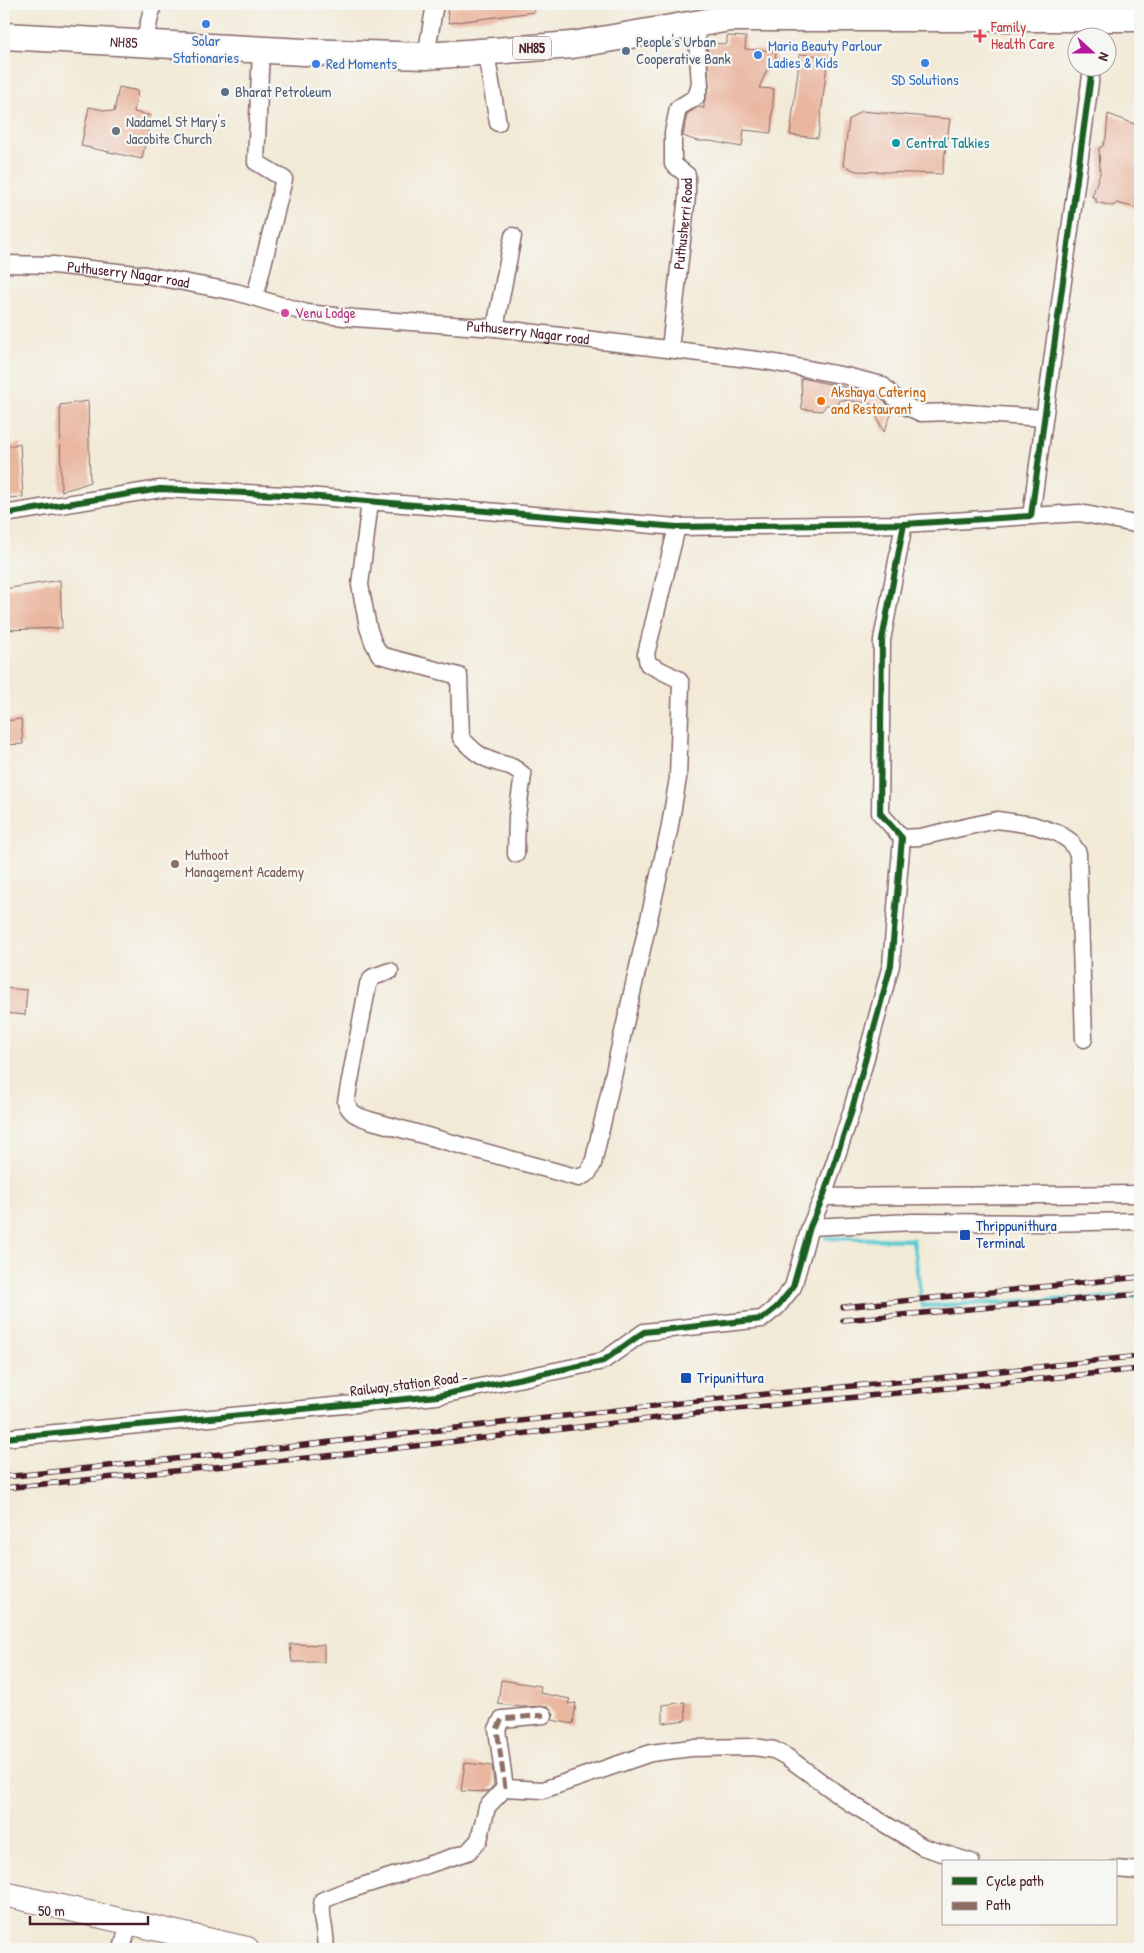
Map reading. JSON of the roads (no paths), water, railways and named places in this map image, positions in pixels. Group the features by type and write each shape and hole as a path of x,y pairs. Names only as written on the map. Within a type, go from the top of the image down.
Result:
{"main road":[{"name":"NH85","path":"4,36 261,50 426,56 486,53 572,45 730,18 829,11 1061,11 1098,28 1140,18"},
{"path":"4,1894 247,1949"}],"street":[{"path":"144,44 153,4"},
{"path":"426,56 435,4"},
{"name":"Puthusherri Road","path":"670,349 687,196 687,175 673,164 674,134 678,108 696,97 700,85 696,24"},
{"path":"255,297 284,179 256,162 261,50"},
{"path":"486,53 498,123"},
{"path":"1031,516 1091,78"},
{"path":"494,328 513,236"},
{"name":"Puthuserry Nagar road","path":"4,264 53,264 146,275 236,292 307,313 494,328 765,361 846,376 882,385 901,404 921,413 953,412 1043,418"},
{"path":"4,514 160,489 307,496 677,527 904,524 1080,514 1140,525"},
{"path":"370,501 360,585 368,628 373,642 380,655 459,676 461,738 476,753 491,761 513,766 523,775 516,854"},
{"path":"904,524 882,640 880,813 902,838 891,965 851,1113 823,1197 810,1227 913,1222 1040,1223 1140,1221"},
{"path":"390,971 373,977 368,984 346,1102 348,1109 356,1116 369,1120 579,1178 588,1173 593,1164 669,831 678,778 681,683 678,679 648,664 646,654 677,527"},
{"path":"902,838 920,837 997,820 1033,825 1058,832 1070,841 1078,853 1084,1040"},
{"path":"823,1197 1140,1194"},
{"name":"Railway station Road -","path":"4,1438 438,1396 603,1361 644,1332 762,1319 777,1307 793,1287 810,1227"},
{"path":"505,1788 499,1724 502,1720 544,1714"},
{"path":"325,1949 327,1939 321,1908 324,1900 343,1892 468,1852 479,1840 487,1807 505,1788 543,1790 651,1754 691,1748 754,1747 774,1750 787,1757 850,1803 923,1847 965,1860"},
{"path":"1116,1869 1140,1871"},
{"path":"122,1949 129,1923"}],"waterway":[{"path":"826,1238 913,1240 922,1306 1140,1296"}],"railway":[{"path":"843,1307 1140,1277"},
{"path":"843,1320 1140,1294"},
{"path":"4,1477 725,1398 928,1379 1140,1356"},
{"path":"4,1488 346,1454 726,1410 1140,1369"}],"place":[{"name":"Solar Stationaries","path":"206,24"},
{"name":"Family Health Care","path":"980,36"},
{"name":"People's Urban Cooperative Bank","path":"626,51"},
{"name":"Maria Beauty Parlour Ladies & Kids","path":"758,55"},
{"name":"SD Solutions","path":"925,63"},
{"name":"Red Moments","path":"316,64"},
{"name":"Bharat Petroleum","path":"225,92"},
{"name":"Nadamel St Mary's Jacobite Church","path":"116,131"},
{"name":"Central Talkies","path":"896,143"},
{"name":"Venu Lodge","path":"285,313"},
{"name":"Akshaya Catering and Restaurant","path":"821,401"},
{"name":"Muthoot Management Academy","path":"175,864"},
{"name":"Thrippunithura Terminal","path":"965,1235"},
{"name":"Tripunittura","path":"686,1378"}]}
